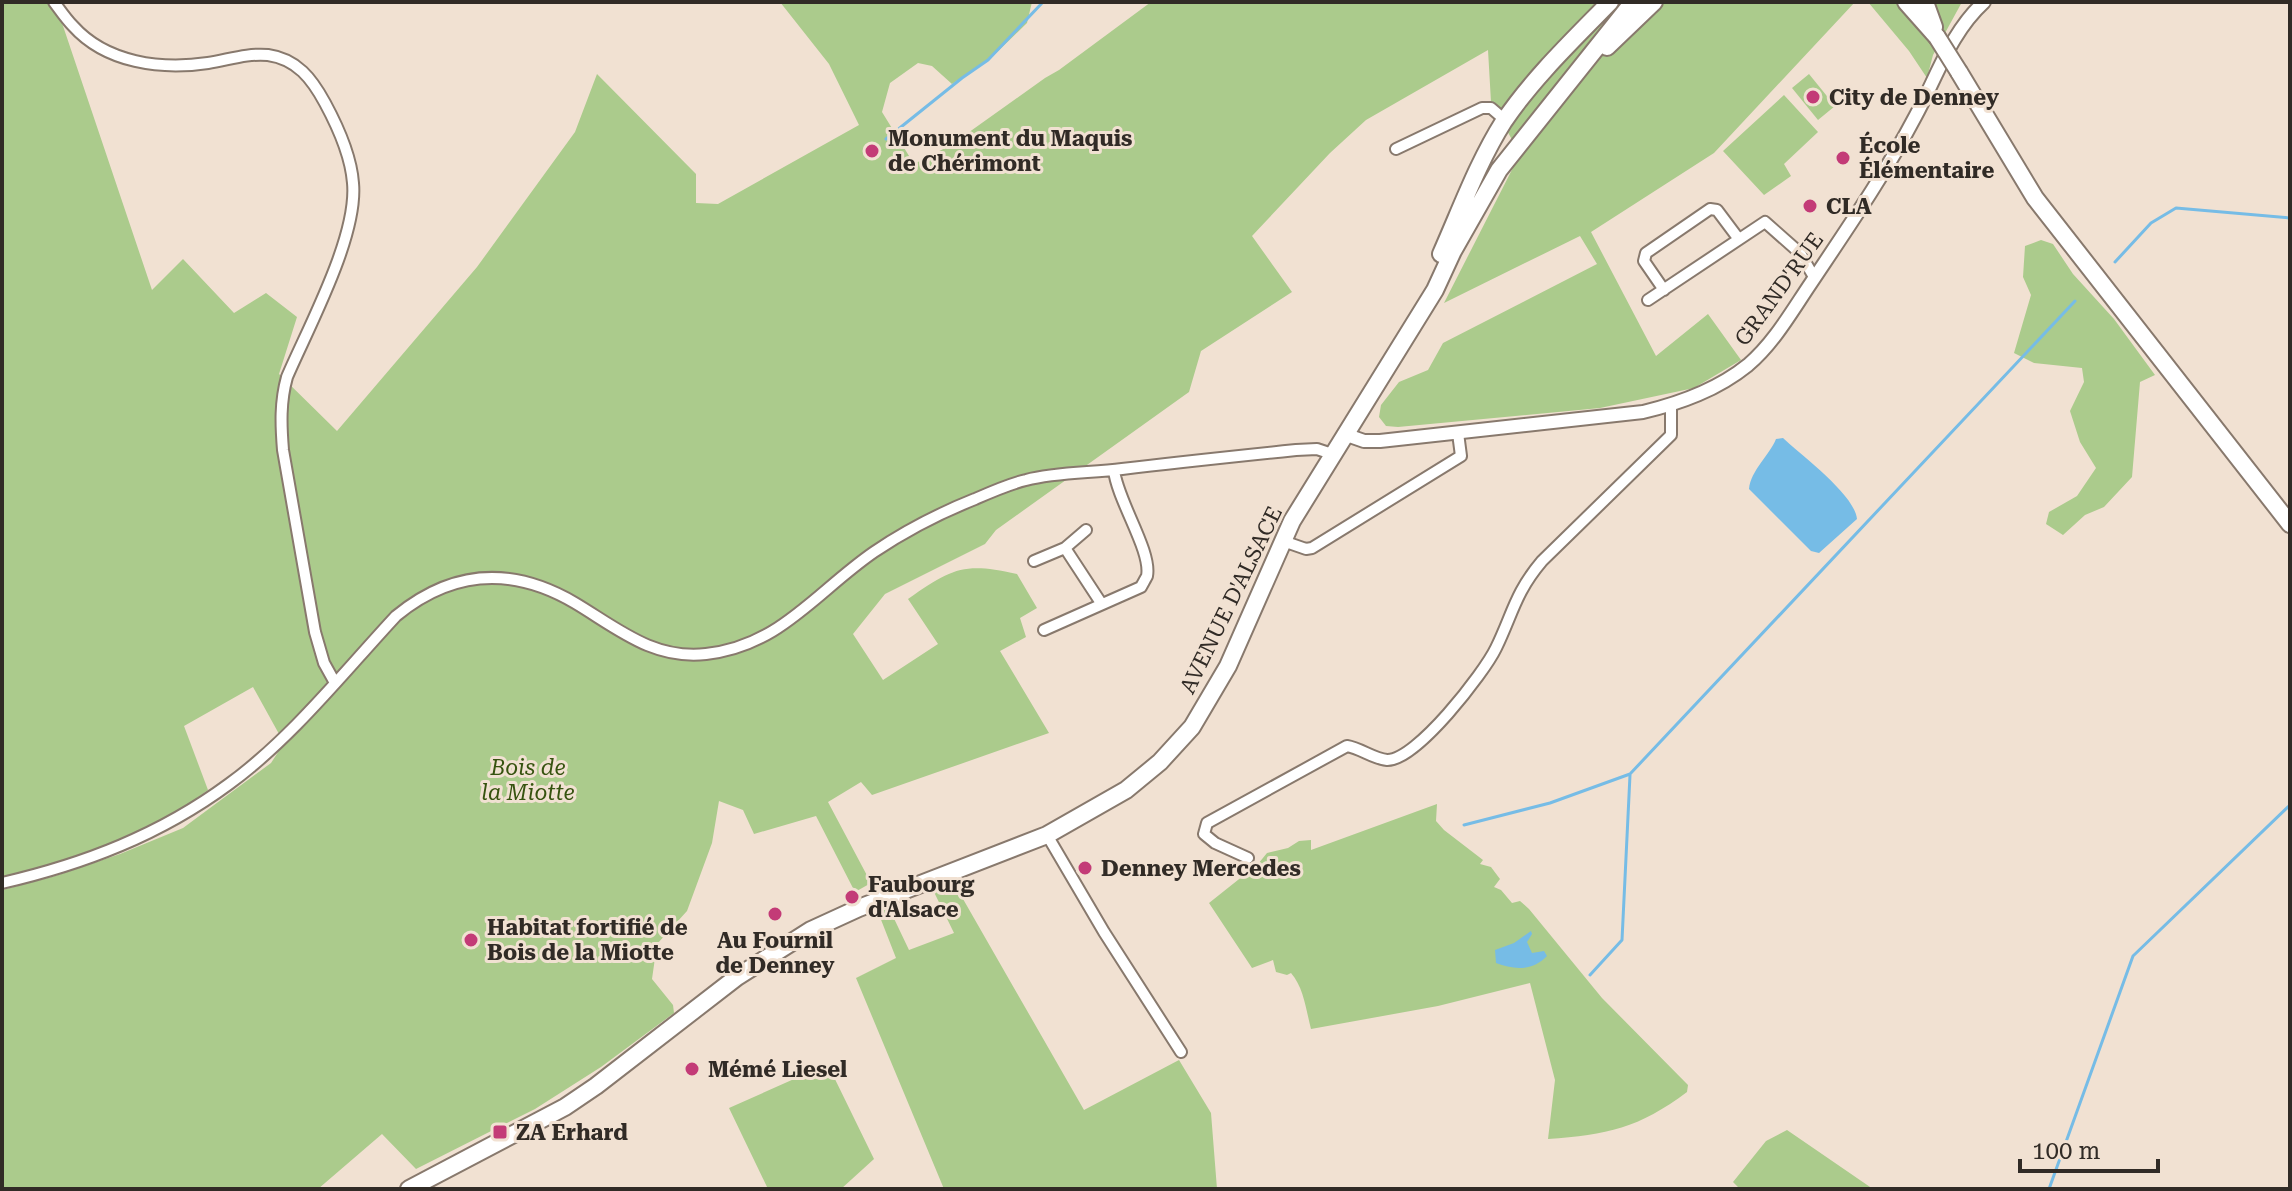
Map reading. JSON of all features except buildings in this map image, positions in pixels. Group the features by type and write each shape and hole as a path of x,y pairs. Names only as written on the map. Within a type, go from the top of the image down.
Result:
{"main road":[{"name":"AVENUE D'ALSACE","path":"1412,323 1486,152 1505,120 1544,70 1610,2"},
{"path":"1556,95 1633,2"},
{"path":"1556,95 1654,2"},
{"path":"1906,2 1937,37"},
{"path":"1916,2 2035,198 2290,524"},
{"path":"1925,2 1937,37"},
{"name":"AVENUE D'ALSACE","path":"409,1189 565,1107 737,977 811,930 859,908 1047,835 1134,784 1160,762 1192,727 1228,666 1283,541 1344,434 1435,290 1453,251 1499,170 1556,95"}],"street":[{"path":"54,2 74,28 101,48 146,64 188,66 256,55 283,58 293,63 319,91 348,157 353,186 349,225 337,261 287,377 281,422 283,450 315,632 324,663 334,681"},
{"name":"GRAND'RUE","path":"1344,434 1364,441 1380,441 1643,412 1671,406 1708,392 1749,365 1774,338 1900,145 1952,41 1984,2"},
{"path":"1396,149 1482,108 1491,108 1505,120"},
{"path":"1664,290 1644,261 1646,253 1710,209 1717,210 1738,238"},
{"path":"1648,300 1760,223 1768,223 1800,253 1814,277"},
{"path":"1248,858 1215,843 1204,834 1207,823 1347,746 1386,760 1400,757 1417,747 1442,721 1495,650 1524,583 1542,561 1671,435 1671,406"},
{"path":"1283,541 1312,548 1461,456 1458,433"},
{"path":"2,883 55,871 117,849 171,822 231,783 286,733 396,616 415,600 469,578 508,578 539,585 652,649 702,655 733,650 762,639 906,531 976,498 1027,480 1317,449 1332,454"},
{"path":"1044,630 1141,587 1147,577 1146,562 1116,484 1114,470"},
{"path":"1034,561 1065,548 1086,530"},
{"path":"1065,548 1101,603"},
{"path":"1047,835 1104,932 1181,1052"}],"green space":[{"name":"Bois de la Miotte","path":"2,2 49,2 60,17 152,290 183,259 234,313 266,293 297,317 279,374 337,431 477,267 575,132 597,74 696,174 696,203 718,204 859,125 829,64 780,2 1032,2 1027,23 992,57 952,84 932,66 918,63 890,83 882,112 914,164 951,145 1151,2 1855,2 1714,153 1591,232 1656,356 1708,314 1741,360 1694,388 1600,408 1386,426 1379,417 1381,405 1399,382 1428,370 1443,343 1597,264 1580,236 1444,303 1520,154 1491,102 1488,50 1366,120 1330,153 1252,236 1292,292 1201,351 1189,392 996,530 985,544 885,594 853,634 883,680 938,644 908,599 936,580 959,570 984,568 1017,574 1037,608 1020,618 1026,637 1000,651 1049,733 872,795 861,782 828,802 871,883 855,892 816,816 754,834 743,810 719,801 712,843 687,911 657,944 652,979 673,1005 674,1013 601,1067 535,1109 416,1169 382,1134 318,1189 2,1189 2,890 120,854 183,828 271,763 284,743 253,687 184,726 208,790 167,819 128,840 66,862 2,877"},
{"path":"1868,2 1962,2 1933,55 1927,78 1909,51"},
{"name":"City de Denney","path":"1809,74 1835,106 1818,120 1792,88"},
{"path":"1784,95 1818,132 1784,164 1791,176 1764,195 1723,151"},
{"path":"2041,240 2053,244 2073,274 2114,319 2155,375 2140,382 2132,477 2104,507 2085,515 2063,535 2046,524 2049,512 2077,496 2096,468 2080,442 2070,411 2084,382 2082,368 2034,363 2014,353 2031,295 2023,277 2025,246"},
{"path":"1437,804 1436,821 1483,860 1480,864 1491,867 1500,879 1494,887 1501,890 1512,903 1520,901 1529,909 1602,998 1688,1085 1687,1092 1653,1114 1622,1128 1548,1139 1555,1080 1530,983 1438,1006 1311,1029 1302,992 1291,973 1276,972 1273,960 1252,968 1209,903 1258,864 1267,853 1288,848 1299,841 1311,840 1311,850"},
{"path":"955,885 1084,1110 1179,1060 1211,1113 1217,1189 944,1189 856,978 896,958 878,912 889,908 909,950 954,933 933,890"},
{"path":"821,1067 831,1071 874,1159 841,1189 768,1189 729,1108"},
{"path":"1787,1130 1873,1189 1740,1189 1733,1182 1766,1141"}],"water":[{"path":"1783,438 1837,487 1854,509 1857,519 1819,553 1811,551 1749,489 1753,476 1776,439"},
{"path":"1531,931 1527,942 1532,953 1544,951 1547,956 1542,961 1523,968 1496,963 1495,950 1514,943"}],"waterway":[{"path":"886,139 988,60 1043,2"},
{"path":"2115,262 2151,223 2176,208 2290,218"},
{"path":"1464,825 1550,803 1630,774 2075,301"},
{"path":"1590,975 1622,940 1630,775"},
{"path":"2049,1189 2133,956 2290,805"}],"place":[{"name":"City de Denney","path":"1813,97"},
{"name":"Monument du Maquis de Chérimont","path":"872,151"},
{"name":"École Élémentaire","path":"1843,158"},
{"name":"CLA","path":"1810,206"},
{"name":"Denney Mercedes","path":"1085,868"},
{"name":"Faubourg d'Alsace","path":"852,897"},
{"name":"Au Fournil de Denney","path":"775,914"},
{"name":"Habitat fortifié de Bois de la Miotte","path":"471,940"},
{"name":"Mémé Liesel","path":"692,1069"},
{"name":"ZA Erhard","path":"500,1132"}]}
